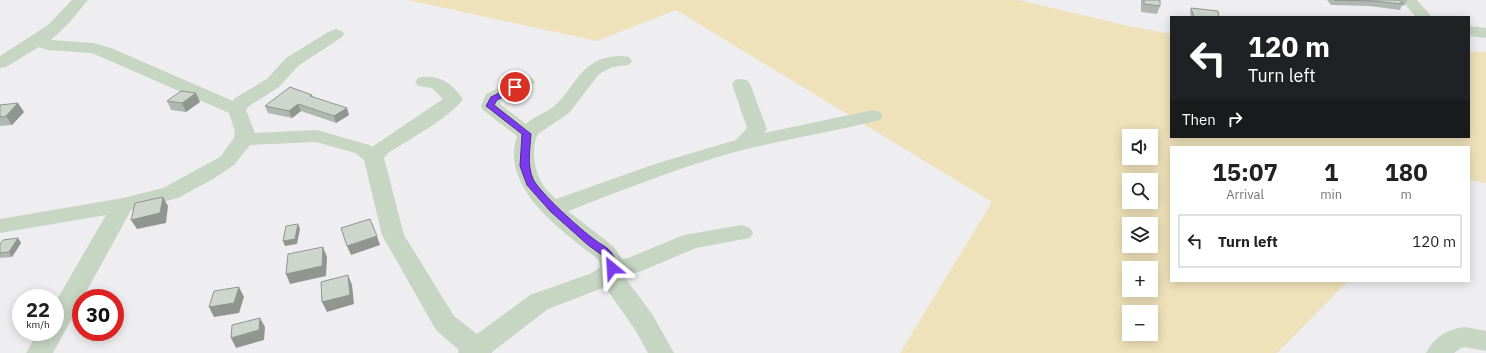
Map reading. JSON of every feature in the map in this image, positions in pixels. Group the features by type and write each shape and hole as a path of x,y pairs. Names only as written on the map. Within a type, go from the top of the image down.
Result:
{"street":[{"path":"0,63 42,38 57,27 76,7 80,0"},
{"path":"1409,0 1423,16"},
{"path":"1470,31 1486,32"},
{"path":"237,110 242,102 273,83 292,62 336,34"},
{"path":"0,226 123,205 170,193 227,161 244,139 245,132 237,110 105,52 93,48 48,45 44,43 42,38"},
{"path":"623,61 612,61 601,64 583,80 561,110 540,122 527,134 524,166 528,179 532,185 554,208 591,242 606,252 611,261 611,271 643,321 661,353"},
{"path":"374,158 381,149 436,113 454,99 437,83 424,82"},
{"path":"526,82 493,98 490,106 527,134"},
{"path":"741,84 757,129 743,144"},
{"path":"554,208 663,168 743,144 872,116"},
{"path":"244,139 317,136 362,149 374,158 393,235 445,323 476,352 524,312 539,302 601,279 611,271 631,266 692,241 742,233"},
{"path":"64,310 123,205"},
{"path":"1438,353 1445,344 1458,337 1473,337 1486,341"},
{"path":"39,353 46,341"}],"shaded area":[{"path":"408,0 1019,0 1124,25 1170,34 1170,138 1470,138 1470,52 1486,52 1486,183 1470,180 1470,146 1170,146 1170,282 1347,282 1277,353 900,353 992,202 676,10 597,41"}],"building":[{"path":"1144,0 1160,0 1160,6 1144,4"},
{"path":"1334,0 1399,0 1403,4 1371,1"},
{"path":"1191,8 1218,11 1219,16 1194,16"},
{"path":"290,87 312,95 310,96 347,108 334,116 298,104 289,111 265,106"},
{"path":"181,91 196,93 182,103 167,101"},
{"path":"18,103 6,116 0,117 0,105"},
{"path":"163,197 160,213 131,220 135,203"},
{"path":"370,219 377,236 347,246 341,228"},
{"path":"298,224 295,239 283,241 286,226"},
{"path":"18,238 9,252 0,253 0,244 3,240"},
{"path":"323,247 322,266 286,274 288,254"},
{"path":"348,275 350,295 322,302 321,282"},
{"path":"239,287 234,303 209,307 214,291"},
{"path":"260,318 259,330 231,338 232,325"}],"route":[{"path":"515,87 493,98 490,106 527,134 524,166 528,179 554,208 591,242 606,252 611,261 612,268"}]}
